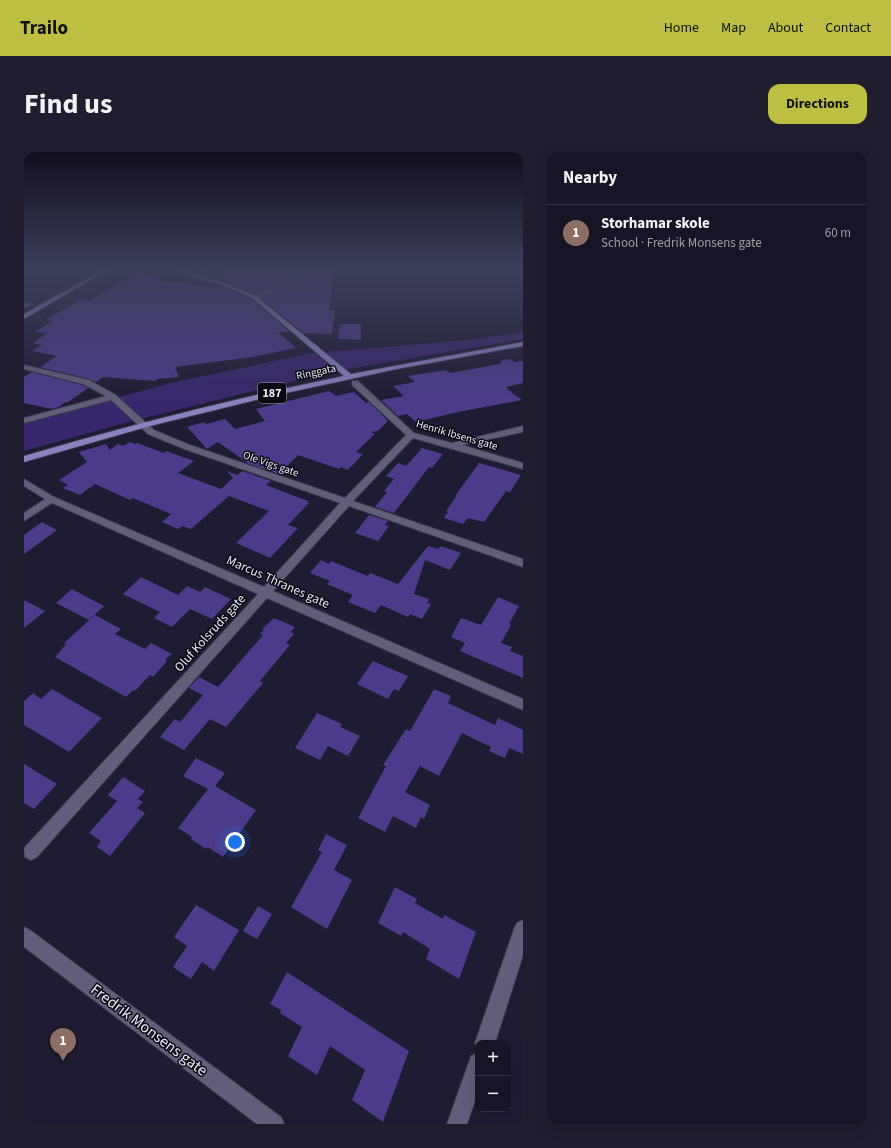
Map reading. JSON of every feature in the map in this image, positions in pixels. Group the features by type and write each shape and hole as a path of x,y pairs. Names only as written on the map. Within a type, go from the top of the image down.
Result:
{"main road":[{"path":"274,314 352,380"},
{"name":"Ringgata","path":"24,459 250,398 352,380 523,344"}],"street":[{"name":"Ole Vigs gate","path":"24,367 86,382 113,397 150,432 187,447 523,563"},
{"name":"Henrik Ibsens gate","path":"352,380 411,435 523,466"},
{"path":"24,421 113,397"},
{"path":"451,445 523,429"},
{"name":"Oluf Kolsruds gate","path":"31,852 347,502 411,435"},
{"name":"Marcus Thranes gate","path":"24,482 51,499 523,705"},
{"path":"24,518 51,499"},
{"path":"486,1040 523,929"},
{"name":"Fredrik Monsens gate","path":"24,936 274,1124"},
{"path":"457,1124 475,1072"}],"shaded area":[{"path":"523,332 523,339 331,372 128,422 24,451 24,423 171,383 312,353 470,340"}],"building":[{"path":"55,314 269,314 290,332 278,332 296,348 253,357 175,367 179,377 157,379 156,381 103,377 96,382 40,367 57,356 32,351 42,345 33,343 47,333 35,332 53,321 46,320"},
{"path":"281,314 334,314 332,334 303,333"},
{"path":"340,324 361,324 361,340 338,339"},
{"path":"510,359 515,362 523,361 523,383 506,387 522,400 458,412 416,422 407,414 398,416 381,400 404,396 393,386 415,382 408,376 446,370 450,373 500,364 502,360"},
{"path":"32,372 82,385 88,388 67,403 65,402 59,407 52,409 24,403 24,377"},
{"path":"329,391 336,396 354,392 366,403 369,402 388,421 378,431 371,432 375,434 356,452 363,454 348,470 341,467 339,469 298,455 279,474 249,464 218,442 207,449 187,427 204,422 206,424 225,419 235,429 265,421 256,409"},
{"path":"130,442 135,444 137,443 164,453 166,451 194,461 178,473 221,489 233,478 227,471 237,475 242,471 271,481 266,485 308,501 307,502 309,503 288,525 298,528 270,558 236,543 269,511 229,496 191,529 182,526 178,529 162,522 171,514 133,498 130,500 95,484 80,495 63,488 68,485 59,480 87,462 79,452 106,444 110,450 118,444 123,446"},
{"path":"422,448 443,454 432,468 429,467 394,513 375,507 387,492 384,491 394,479 386,476 398,463 406,466"},
{"path":"479,463 521,475 510,492 506,491 484,522 468,518 463,524 444,518 448,512 446,511 456,497 455,496"},
{"path":"369,515 388,521 385,525 389,526 378,541 355,533"},
{"path":"42,522 57,530 24,554 24,535"},
{"path":"428,546 438,549 441,546 461,553 450,570 425,560 414,594 429,599 427,603 431,604 422,619 410,614 408,617 381,605 375,613 348,602 353,595 327,584 330,581 310,573 321,560 329,564 331,561 368,576 370,573 398,584"},
{"path":"141,577 178,595 187,586 200,592 205,587 231,599 212,619 190,609 172,627 154,618 160,612 123,594"},
{"path":"72,589 104,606 89,620 56,603"},
{"path":"498,597 519,606 501,643 512,647 510,651 523,656 523,678 460,651 465,643 451,637 461,618 481,625"},
{"path":"24,600 45,611 24,628"},
{"path":"95,615 121,629 115,634 145,649 151,643 172,654 165,660 167,661 153,677 150,675 135,691 133,690 126,697 55,657 66,644 64,643"},
{"path":"274,618 295,627 291,632 294,634 286,643 290,645 260,681 263,683 226,727 210,719 184,750 160,737 175,719 180,722 203,695 189,688 199,677 218,687 263,635 260,634 264,630 262,629"},
{"path":"373,661 408,676 399,691 394,689 388,699 357,684"},
{"path":"52,689 102,718 69,752 24,725 24,701 33,693 41,699"},
{"path":"434,689 451,696 448,703 495,725 498,718 523,730 523,754 509,748 505,758 489,751 491,747 462,733 439,776 420,766 405,792 430,805 424,819 421,817 416,828 393,816 385,832 358,818 386,766 383,765 406,729 410,731"},
{"path":"317,713 342,724 340,727 360,736 348,756 328,746 320,760 295,748"},
{"path":"196,758 225,773 215,786 256,810 223,857 208,847 206,849 178,828 208,789 183,776"},
{"path":"24,764 57,784 34,809 24,803"},
{"path":"123,777 145,791 138,799 143,802 137,808 145,813 110,856 97,847 101,841 89,833 117,801 108,795"},
{"path":"326,834 347,845 334,870 352,880 327,929 291,907 322,852 318,850"},
{"path":"395,887 417,899 415,903 443,919 444,915 476,932 459,979 426,959 430,949 403,932 401,936 378,923"},
{"path":"196,905 239,930 214,971 202,962 191,979 173,967 187,946 174,937"},
{"path":"258,906 272,914 257,939 243,931"},
{"path":"287,972 409,1051 383,1122 352,1100 365,1070 330,1046 317,1075 288,1056 302,1027 280,1013 281,1010 270,1004"}],"place":[{"name":"Storhamar skole","path":"63,1061"}]}
